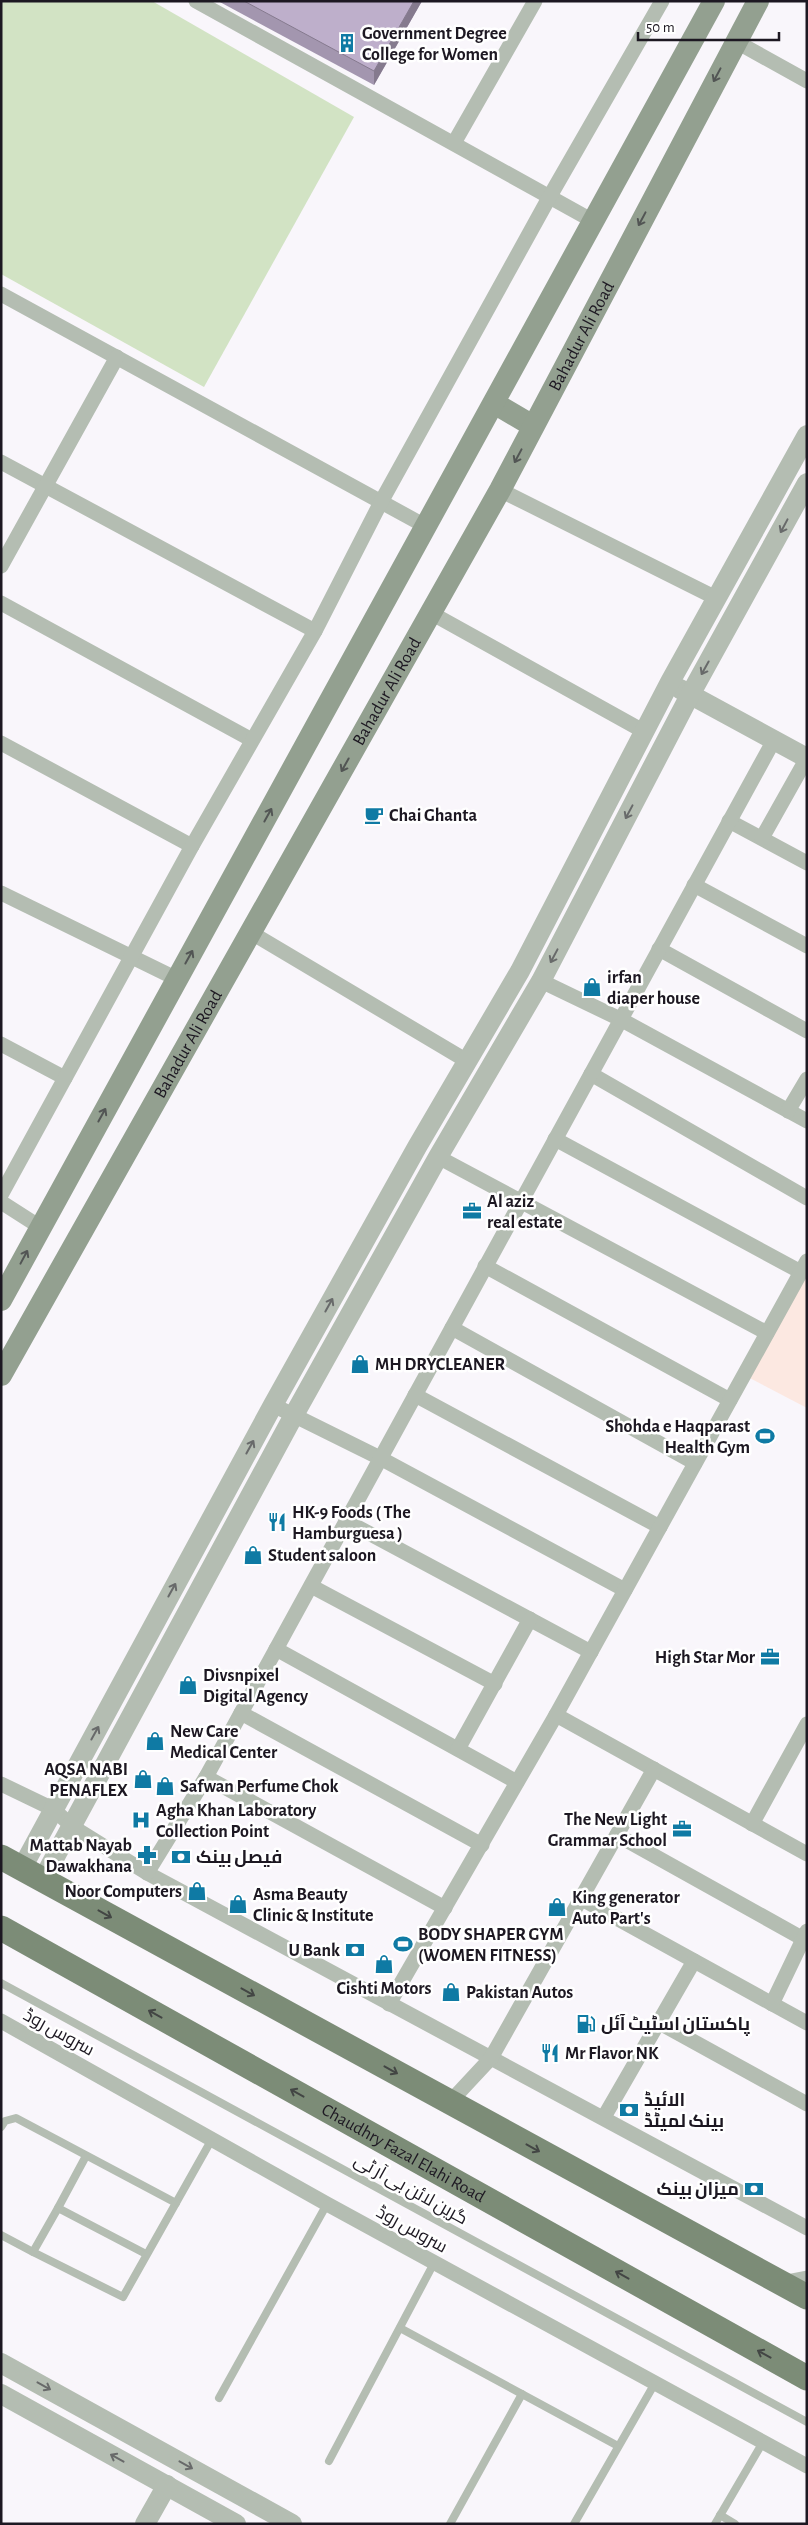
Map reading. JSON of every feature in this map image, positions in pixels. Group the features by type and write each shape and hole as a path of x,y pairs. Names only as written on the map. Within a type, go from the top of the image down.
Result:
{"main road":[{"path":"1,1300 427,527 714,1"},
{"name":"Bahadur Ali Road","path":"1,1375 500,490 735,41 758,1"},
{"path":"494,403 533,426"},
{"path":"22,1868 807,2297"},
{"name":"Chaudhry Fazal Elahi Road","path":"1,1928 807,2378"}],"street":[{"path":"196,1 593,221"},
{"path":"454,143 535,1"},
{"path":"1,1194 192,846 315,631 380,502 550,196 662,1"},
{"path":"735,41 807,81"},
{"path":"1,294 427,527"},
{"path":"1,566 116,357"},
{"path":"22,1868 273,1405 467,1061 520,971 670,682 718,599 807,435"},
{"path":"1,462 315,631"},
{"path":"22,1868 73,1827 294,1415 438,1158 541,982 690,695 807,483"},
{"path":"500,490 718,599"},
{"path":"1,603 252,740"},
{"path":"431,612 645,732"},
{"path":"670,682 690,695 807,758 762,838"},
{"path":"147,1873 206,1777 774,740"},
{"path":"1,742 192,846"},
{"path":"729,821 807,863"},
{"path":"694,885 807,946"},
{"path":"1,893 177,979"},
{"path":"250,932 467,1061"},
{"path":"659,949 807,1031"},
{"path":"541,982 620,1019 807,1121"},
{"path":"1,1044 65,1078"},
{"path":"591,1074 807,1198"},
{"path":"788,1111 807,1079"},
{"path":"389,2004 556,1715 804,1267 555,1139"},
{"path":"438,1158 767,1333"},
{"path":"1,1202 40,1228"},
{"path":"485,1266 730,1400"},
{"path":"452,1328 695,1463"},
{"path":"415,1395 660,1527"},
{"path":"273,1405 380,1458 625,1590"},
{"path":"346,1521 591,1652"},
{"path":"311,1586 495,1684"},
{"path":"458,1750 530,1620"},
{"path":"276,1649 518,1782"},
{"path":"241,1713 482,1845"},
{"path":"556,1715 807,1854"},
{"path":"752,1824 807,1724"},
{"path":"450,2102 491,2058 654,1769"},
{"path":"206,1777 445,1908"},
{"path":"1,1784 53,1809 73,1827 147,1873 389,2004 604,2117 807,2228"},
{"path":"617,1835 805,1937 772,2004"},
{"path":"580,1898 807,2024"},
{"path":"604,2117 694,1961"},
{"name":"سروس روڈ","path":"1,2021 327,2204 807,2466"},
{"path":"658,2022 807,2104"},
{"path":"781,2283 807,2278"},
{"path":"1,2362 292,2524"},
{"path":"1,2394 236,2524"},
{"path":"145,2524 166,2485"}],"lane":[{"name":"گرین لائن بی آر ٹی","path":"1,1983 807,2422"},
{"path":"1,2126 5,2120 16,2118 176,2203"},
{"path":"1,2235 123,2297 212,2138"},
{"path":"34,2252 86,2156"},
{"path":"219,2398 327,2204"},
{"path":"58,2208 146,2254"},
{"path":"330,2461 434,2262"},
{"path":"400,2328 618,2446"},
{"path":"574,2524 655,2383"},
{"path":"450,2524 522,2394"},
{"path":"715,2524 763,2442"},
{"path":"720,2515 735,2524"}],"shaded area":[{"path":"807,1261 807,1408 744,1375"}],"green space":[{"path":"1,1 152,1 354,117 204,387 1,274"}],"building":[{"name":"Government Degree College for Women","path":"244,1 414,1 374,71"}],"place":[{"name":"Government Degree College for Women","path":"347,43"},
{"name":"Chai Ghanta","path":"374,815"},
{"name":"irfan diaper house","path":"592,987"},
{"name":"Al aziz real estate","path":"472,1211"},
{"name":"MH DRYCLEANER","path":"360,1364"},
{"name":"Shohda e Haqparast Health Gym","path":"765,1436"},
{"name":"HK-9 Foods ( The Hamburguesa )","path":"277,1522"},
{"name":"Student saloon","path":"253,1555"},
{"name":"High Star Mor","path":"770,1657"},
{"name":"Divsnpixel Digital Agency","path":"188,1685"},
{"name":"New Care Medical Center","path":"155,1741"},
{"name":"AQSA NABI PENAFLEX","path":"143,1779"},
{"name":"Safwan Perfume Chok","path":"165,1786"},
{"name":"Agha Khan Laboratory Collection Point","path":"141,1820"},
{"name":"The New Light Grammar School","path":"682,1829"},
{"name":"Mattab Nayab Dawakhana","path":"147,1855"},
{"name":"فیصل بینک","path":"181,1857"},
{"name":"Noor Computers","path":"197,1891"},
{"name":"Asma Beauty Clinic & Institute","path":"238,1904"},
{"name":"King generator Auto Part's","path":"557,1907"},
{"name":"BODY SHAPER GYM (WOMEN FITNESS)","path":"403,1944"},
{"name":"U Bank","path":"355,1950"},
{"name":"Cishti Motors","path":"384,1964"},
{"name":"Pakistan Autos","path":"451,1992"},
{"name":"پاکستان اسٹیٹ آئل","path":"586,2024"},
{"name":"Mr Flavor NK","path":"550,2053"},
{"name":"الائیڈ بینک لمیٹڈ","path":"629,2110"},
{"name":"میزان بینک","path":"754,2189"}]}
